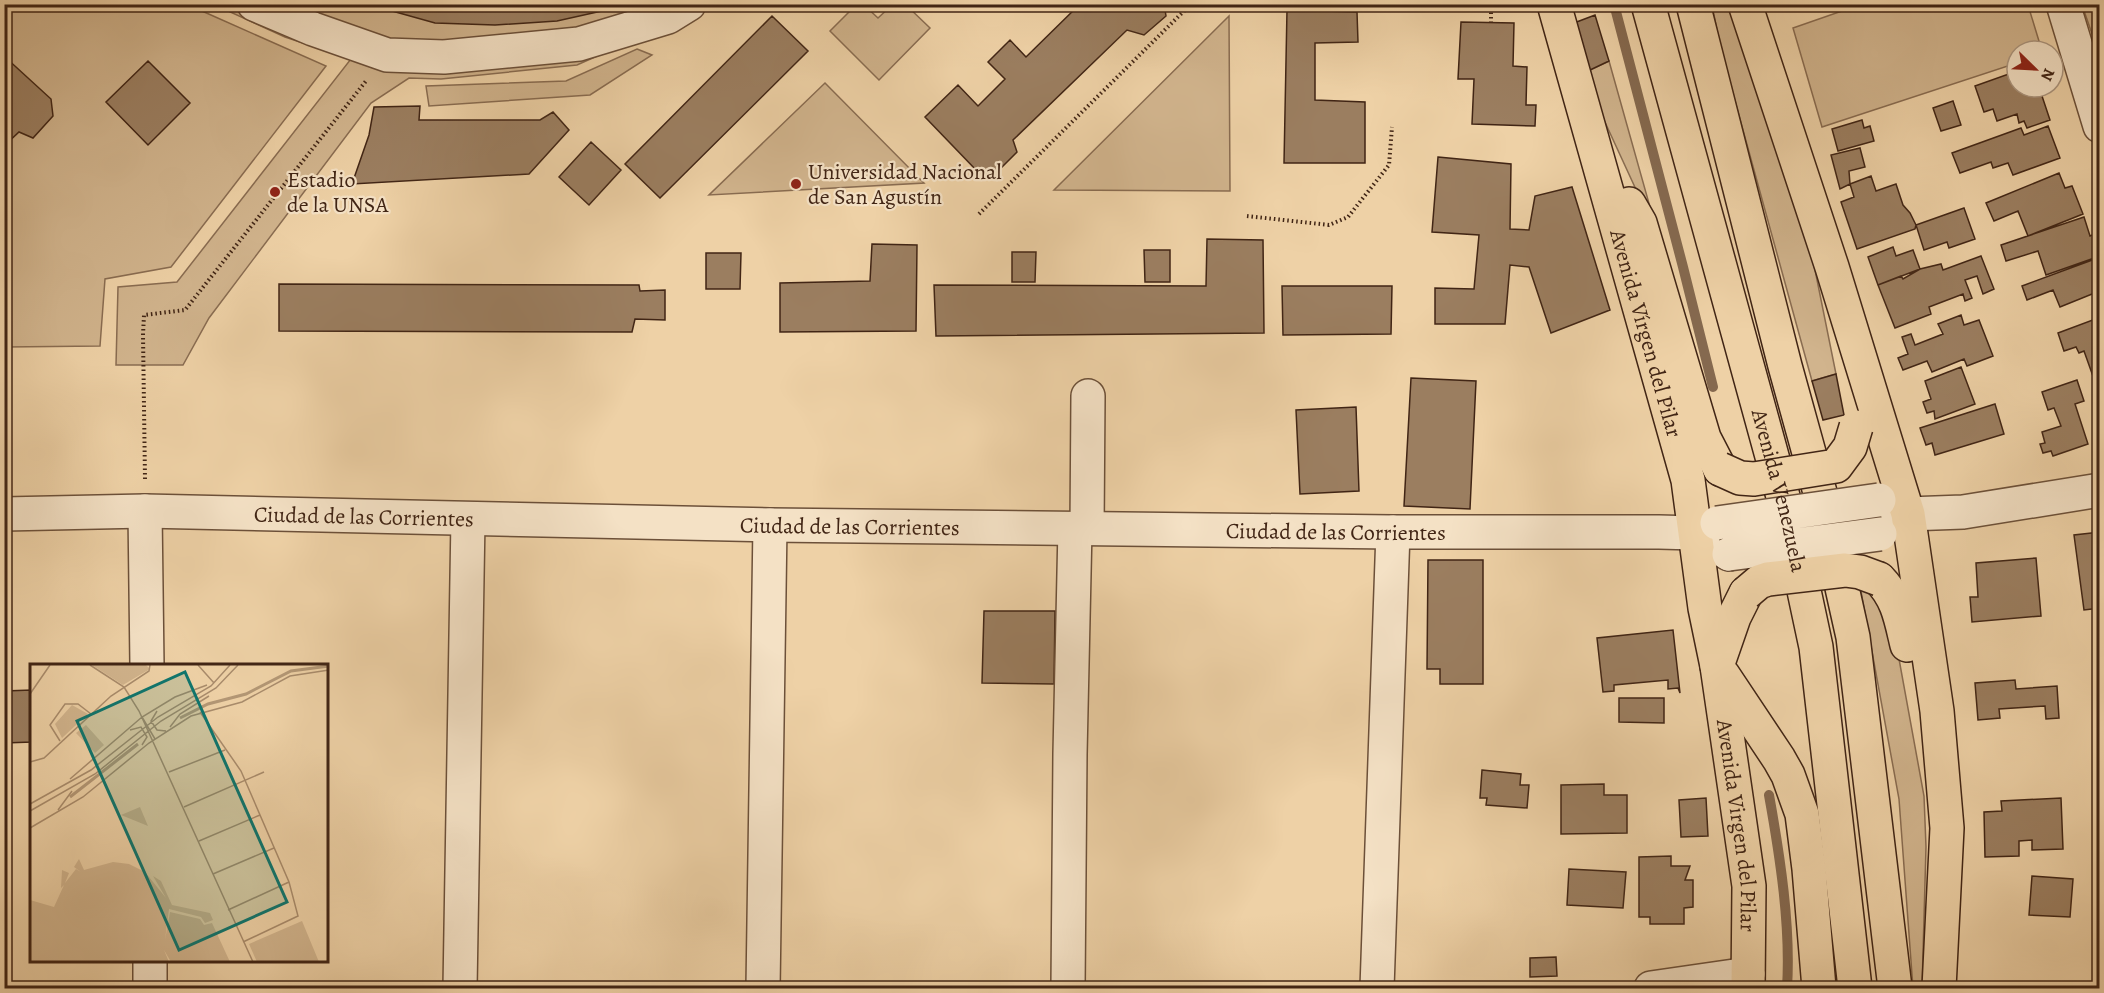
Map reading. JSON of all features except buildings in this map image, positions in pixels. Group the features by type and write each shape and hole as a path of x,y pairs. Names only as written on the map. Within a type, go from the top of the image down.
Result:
{"main road":[{"name":"Avenida Vírgen del Pilar","path":"1554,4 1688,480 1706,528 1705,608 1717,666"},
{"name":"Avenida Venezuela","path":"1648,4 1787,511 1816,647 1855,988"},
{"name":"Avenida Venezuela","path":"1693,4 1785,366 1824,507 1853,637 1895,988"},
{"path":"1745,4 1832,267 1908,514 1936,711 1947,828 1939,988"},
{"path":"1591,134 1640,223 1704,438 1720,469 1740,478 1754,479 1836,466 1850,447 1856,427 1856,416 1832,267"},
{"path":"1819,988 1802,814 1788,775 1779,759 1717,666 1734,618 1746,593 1759,582 1845,570 1860,572 1879,579 1890,591 1897,604 1947,828"},
{"name":"Avenida Virgen del Pilar","path":"1717,666 1749,886 1748,981"}],"street":[{"path":"254,4 313,29 387,55 444,57 579,44 668,16 689,4"},
{"path":"2063,4 2100,126"},
{"path":"1068,988 1070,754 1088,396"},
{"path":"1908,514 1963,512 2100,490"},
{"name":"Ciudad de las Corrientes","path":"4,514 146,511 770,525 1393,532 1647,531 1706,528 1879,500 1908,514 1880,534 1729,554 1706,528"},
{"path":"146,511 147,664"},
{"path":"460,988 468,519"},
{"path":"764,988 770,525"},
{"path":"1377,988 1393,532"},
{"path":"150,963 150,988"},
{"path":"1652,988 1748,981"}],"path":[{"path":"979,214 1191,4"},
{"path":"1491,4 1491,23"},
{"path":"146,511 144,315 185,310 387,55"},
{"path":"1247,216 1329,225 1348,217 1389,165 1392,127"}],"shaded area":[{"path":"857,4 864,5 878,18 892,5 906,5 930,28 879,80 830,31"},
{"path":"1862,4 2028,5 2038,39 2005,39 2005,67 1822,127 1793,28"},
{"path":"4,5 195,5 202,11 326,66 171,267 105,279 100,346 5,347"},
{"name":"Estadio de la UNSA","path":"215,5 712,5 577,65 441,79 409,78 371,103 209,318 183,365 116,365 118,287 177,282 351,59 285,37"},
{"path":"1712,5 1729,5 1813,260 1836,374 1812,381 1721,50"},
{"path":"2082,5 2099,5 2099,54"},
{"path":"1229,16 1230,191 1054,190"},
{"path":"637,49 652,55 590,95 429,106 426,86 566,81"},
{"path":"1609,61 1650,207 1645,209 1604,120 1588,71"},
{"path":"825,83 924,183 709,195"},
{"path":"1860,586 1870,591 1884,605 1899,659 1924,796 1926,847 1922,988 1913,988 1899,799"}],"waterway":[{"path":"1614,4 1713,387"},
{"path":"1769,795 1781,867 1786,916 1787,988"}],"place":[{"name":"Universidad Nacional de San Agustín","path":"796,184"},
{"name":"Estadio de la UNSA","path":"275,192"}]}
